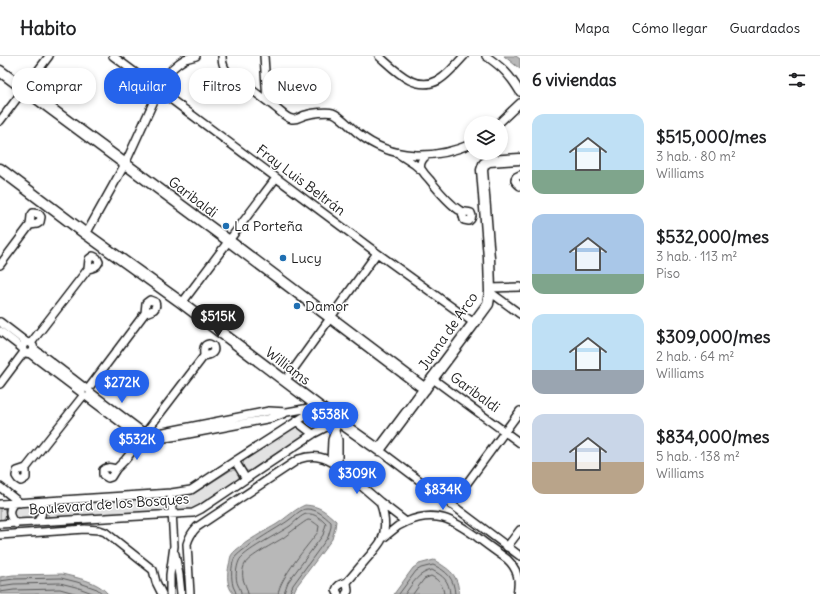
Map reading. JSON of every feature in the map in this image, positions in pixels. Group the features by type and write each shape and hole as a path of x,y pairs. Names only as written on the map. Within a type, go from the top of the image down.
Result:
{"street":[{"path":"40,68 49,56"},
{"name":"Fray Luis Beltrán","path":"113,56 129,68"},
{"path":"173,68 185,59 196,56"},
{"path":"264,56 265,68"},
{"path":"379,56 406,79 425,83 434,82 442,77 464,56"},
{"path":"486,56 505,71 520,92"},
{"path":"222,59 227,72 263,98"},
{"name":"Garibaldi","path":"0,71 12,80"},
{"path":"0,121 12,104"},
{"name":"Garibaldi","path":"45,104 425,389"},
{"path":"86,234 125,164 153,104"},
{"name":"Fray Luis Beltrán","path":"176,104 474,323"},
{"path":"271,104 287,118 292,119 327,112 333,113 367,140 394,151 406,154 427,156 446,153 464,147"},
{"path":"507,116 519,105"},
{"path":"394,151 421,170 451,204 462,212"},
{"path":"421,170 422,158 427,156"},
{"name":"Juana de Arco","path":"379,450 488,304 490,290 489,258 482,170 484,164 489,161 520,159"},
{"name":"Williams","path":"0,169 319,406 337,426 379,450 520,556"},
{"path":"520,175 517,176 515,180 520,186"},
{"path":"182,303 276,178"},
{"path":"0,264 30,225"},
{"path":"285,381 377,253"},
{"path":"0,384 88,269"},
{"path":"490,290 520,287"},
{"path":"490,290 520,314"},
{"path":"26,468 86,393 145,313"},
{"path":"0,322 28,348 144,435 269,412 287,412 319,406"},
{"path":"0,331 28,348"},
{"path":"116,469 125,460 204,356"},
{"name":"Garibaldi","path":"433,379 520,443"},
{"name":"Boulevard de los Bosques","path":"0,504 171,494 191,490 319,406"},
{"path":"451,505 520,411"},
{"path":"296,421 313,434"},
{"path":"331,461 332,440 337,426"},
{"path":"337,426 338,466"},
{"name":"Boulevard de los Bosques","path":"0,524 193,513 201,510 313,434 337,426"},
{"path":"190,594 187,544 192,532 197,527 299,459 306,456 322,457 331,461 406,522"},
{"path":"235,461 246,479"},
{"path":"0,487 17,503 11,506 9,513 12,520 16,524"},
{"path":"171,494 174,546 179,575 180,594"},
{"path":"36,502 39,504 42,511 37,522"},
{"path":"380,502 383,511 383,538"},
{"path":"338,594 336,591 337,586 348,582 383,538 391,531 416,518 436,517 455,522 508,559 513,564 517,573 519,582 517,594"},
{"path":"0,535 85,529 105,532 153,570 156,582 162,594"},
{"path":"507,547 520,530"},
{"path":"170,594 170,575 174,546"},
{"path":"346,594 348,591 348,582"}],"shaded area":[{"path":"317,413 327,421 315,430 306,425 304,422"},
{"path":"295,426 306,432 306,436 253,471 247,471 244,468 244,459"},
{"path":"231,470 235,470 239,474 239,479 194,510 181,511 176,506 175,501 179,497 195,493"},
{"path":"159,498 164,500 167,504 166,508 162,512 51,517 48,516 47,511 51,506"},
{"path":"32,506 36,508 37,511 37,516 35,517 30,519 18,519 13,515 14,509 16,508"},
{"path":"0,507 4,508 6,514 4,519 0,521"}],"water":[{"path":"504,56 516,56 520,59 520,69"},
{"path":"305,505 322,510 336,521 332,539 296,587 293,594 234,594 228,584 228,569 230,558 234,552 259,534"},
{"path":"434,560 449,570 455,577 459,594 394,594 413,568 419,564"},
{"path":"62,574 93,583 108,594 0,594 0,577 13,575"}],"place":[{"name":"La Porteña","path":"226,226"},
{"name":"Lucy","path":"283,258"},
{"name":"Damor","path":"297,306"}]}
